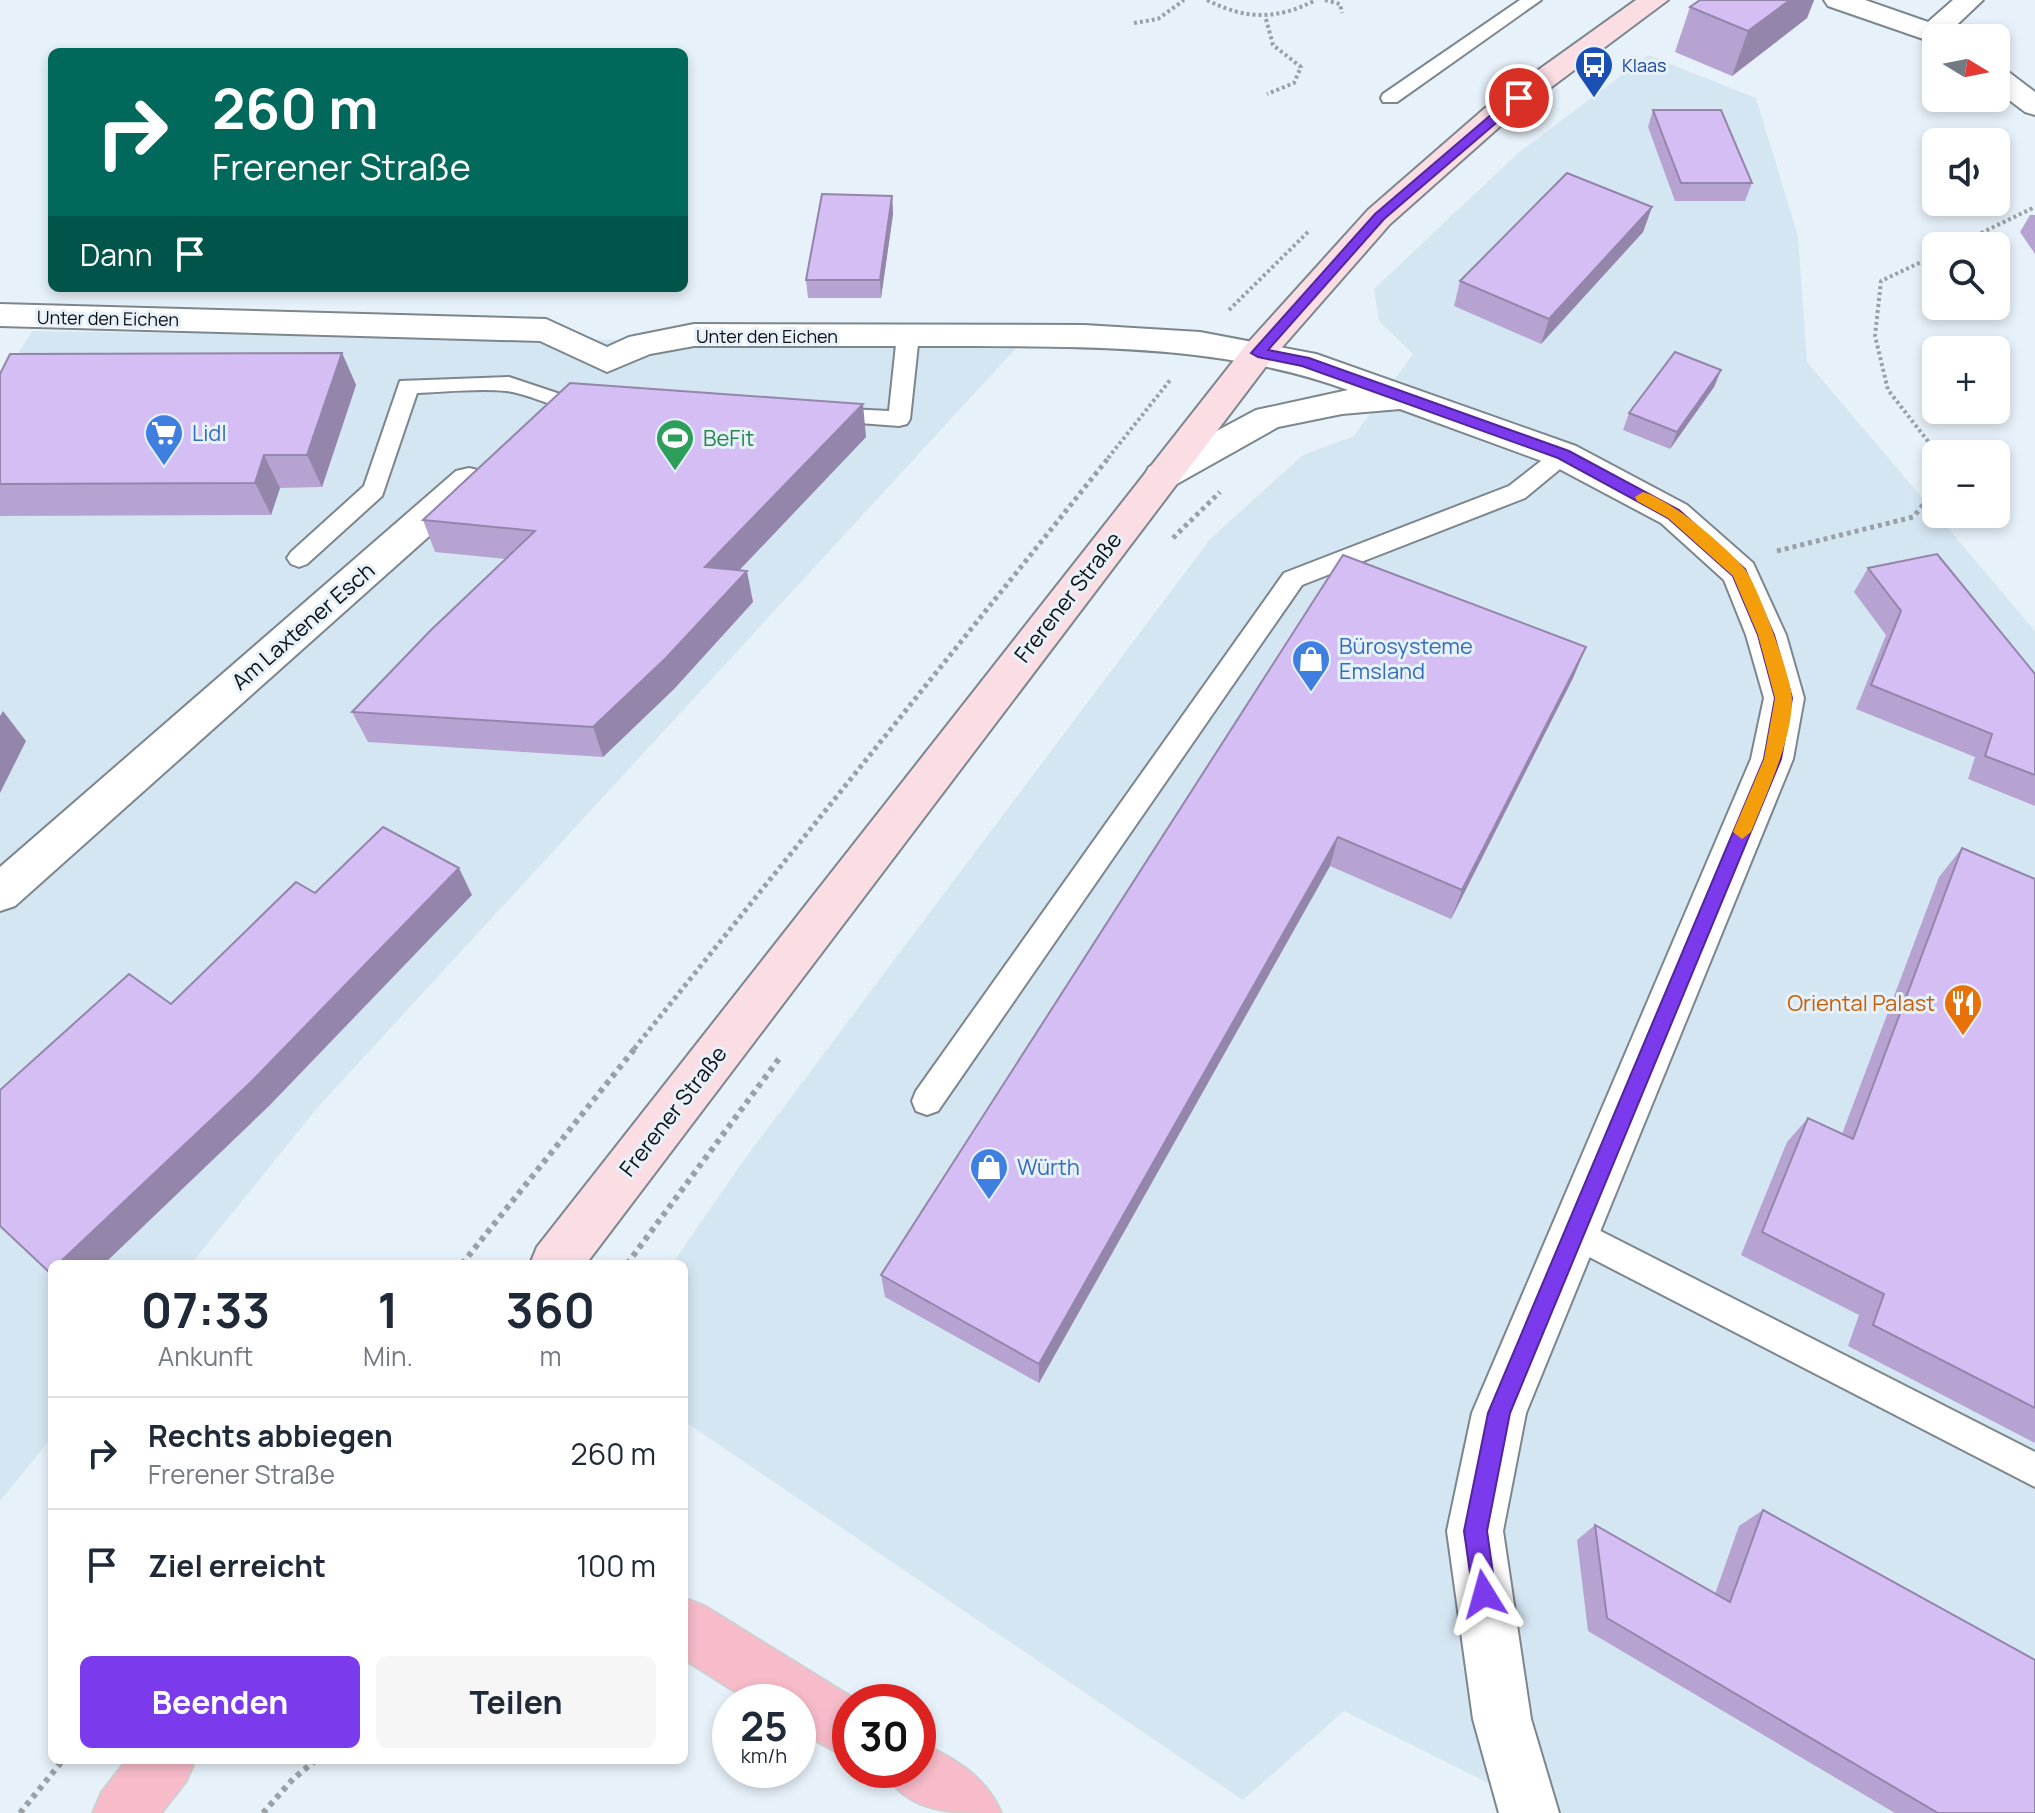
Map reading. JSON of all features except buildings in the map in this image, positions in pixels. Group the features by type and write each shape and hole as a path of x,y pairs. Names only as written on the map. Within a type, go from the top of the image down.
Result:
{"main road":[{"name":"Frerener Straße","path":"558,1260 1258,353 1379,217 1495,115 1654,0"},
{"path":"688,1629 832,1719"},
{"path":"123,1813 162,1764"},
{"path":"936,1783 971,1813"}],"street":[{"path":"1838,0 1922,30"},
{"path":"1879,0 1906,11 1922,24"},
{"path":"1946,24 1969,0"},
{"path":"2010,87 2035,106"},
{"name":"Unter den Eichen","path":"0,315 546,330 607,361 641,345 694,335 1084,336 1200,343 1304,362 1563,455 1674,514 1740,573 1766,635 1784,698 1772,759 1499,1413 1475,1531 1502,1719 1529,1813"},
{"name":"Am Laxtener Esch","path":"0,893 607,361"},
{"path":"1162,476 1268,418 1342,402 1408,399"}],"lane":[{"path":"1390,98 1532,0"},
{"path":"806,414 899,419 908,335"},
{"path":"299,558 374,490 408,386 509,384 558,401 620,404"},
{"path":"927,1101 1293,579 1517,492 1563,455"},
{"path":"1575,1233 2035,1470"}],"path":[{"path":"1134,23 1158,19 1176,9 1184,0"},
{"path":"1207,0 1234,13 1266,19 1316,0"},
{"path":"1325,0 1340,4 1342,13"},
{"path":"1266,19 1273,45 1301,67 1300,78 1292,87 1267,94"},
{"path":"1983,232 2035,207"},
{"path":"1922,262 1881,281 1875,336 1888,390 1927,440"},
{"path":"465,1260 1200,343"},
{"path":"1164,546 1228,484"},
{"path":"1728,563 1913,517 1922,506"},
{"path":"630,1260 787,1048"},
{"path":"20,1813 60,1764"},
{"path":"263,1813 312,1764"}],"shaded area":[{"path":"1648,55 1756,98 1798,236 1807,362 1922,498 1922,528 1948,528 2035,631 2035,1813 1548,1813 1344,1711 1243,1800 688,1424 688,1260 675,1260 744,1160 1211,538 1303,455 1354,436 1413,354 1379,321 1374,289 1517,154"},
{"path":"32,331 1018,346 318,1107 194,1260 48,1260 48,1442 0,1501 0,383"}],"slow traffic":[{"path":"1643,497 1674,514 1740,573 1766,635 1784,698 1772,759 1742,832"}],"place":[{"name":"Klaas","path":"1594,99"},
{"name":"Lidl","path":"164,467"},
{"name":"BeFit","path":"675,472"},
{"name":"Bürosysteme Emsland","path":"1311,693"},
{"name":"Oriental Palast","path":"1963,1037"},
{"name":"Würth","path":"989,1201"}],"route":[{"path":"1484,1594 1475,1531 1499,1413 1772,759 1784,698 1766,635 1740,573 1674,514 1563,455 1304,362 1258,353 1379,217 1495,115 1519,98"}]}
